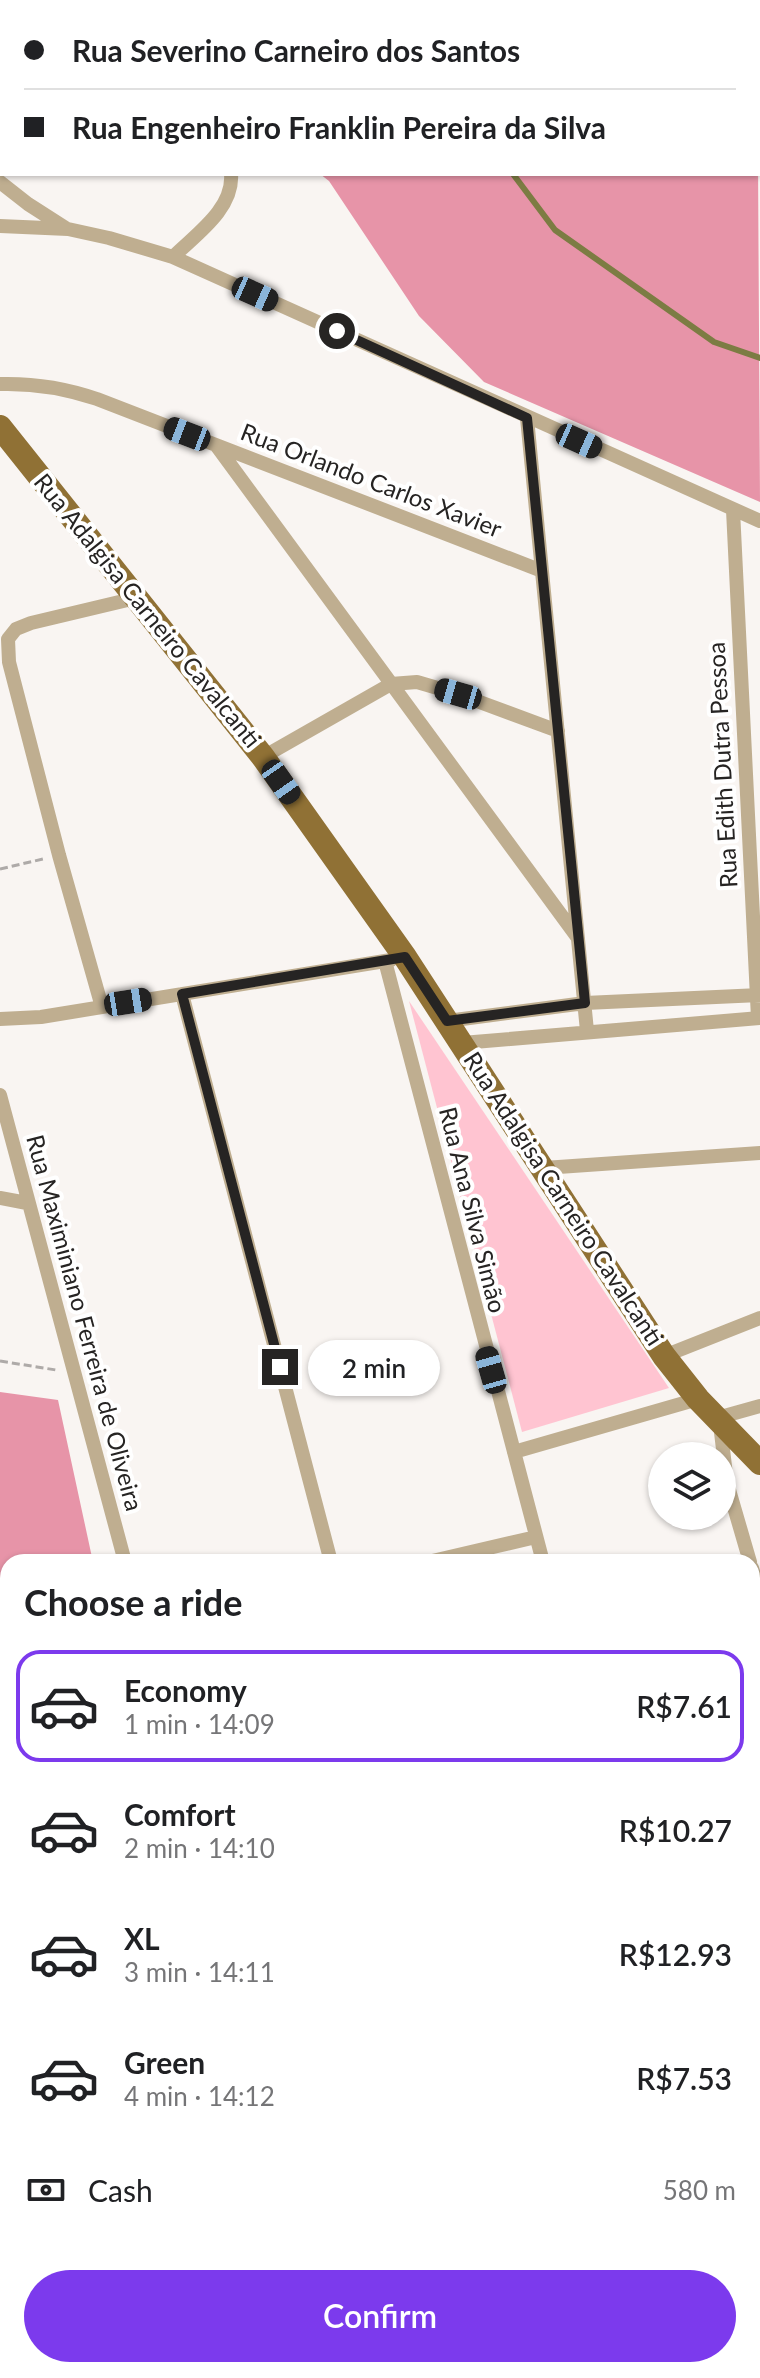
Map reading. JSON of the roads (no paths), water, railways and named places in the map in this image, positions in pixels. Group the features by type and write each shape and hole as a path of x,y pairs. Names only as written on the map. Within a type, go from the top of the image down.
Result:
{"main road":[{"name":"Rua Adalgisa Carneiro Cavalcanti","path":"0,427 263,757 395,959 462,1043 664,1356 698,1399 760,1463"}],"street":[{"path":"173,257 224,206 231,176"},
{"path":"0,182 68,229"},
{"path":"0,226 68,229 173,257 760,521"},
{"name":"Rua Orlando Carlos Xavier","path":"0,384 26,383 65,388 542,571"},
{"path":"527,418 587,1031"},
{"path":"216,445 578,938"},
{"name":"Rua Edith Dutra Pessoa","path":"733,510 759,1018"},
{"path":"102,1007 59,855 8,650 8,639 16,629 31,623 136,598"},
{"path":"263,757 391,684 417,682 558,731"},
{"path":"0,1019 41,1017 395,959"},
{"name":"Rua Ana Silva Simão","path":"395,959 476,1316 541,1554"},
{"path":"182,994 329,1554"},
{"path":"447,1021 585,1003 758,995"},
{"path":"462,1043 759,1018"},
{"name":"Rua Maximiniano Ferreira de Oliveira","path":"0,1095 123,1554"},
{"path":"544,1168 760,1153"},
{"path":"0,1198 27,1203"},
{"path":"664,1356 760,1318"},
{"path":"514,1452 698,1399"},
{"path":"748,1554 727,1483 718,1421 760,1406"},
{"path":"463,1554 536,1537"}],"waterway":[{"path":"514,176 555,230 714,342 760,358"}]}
